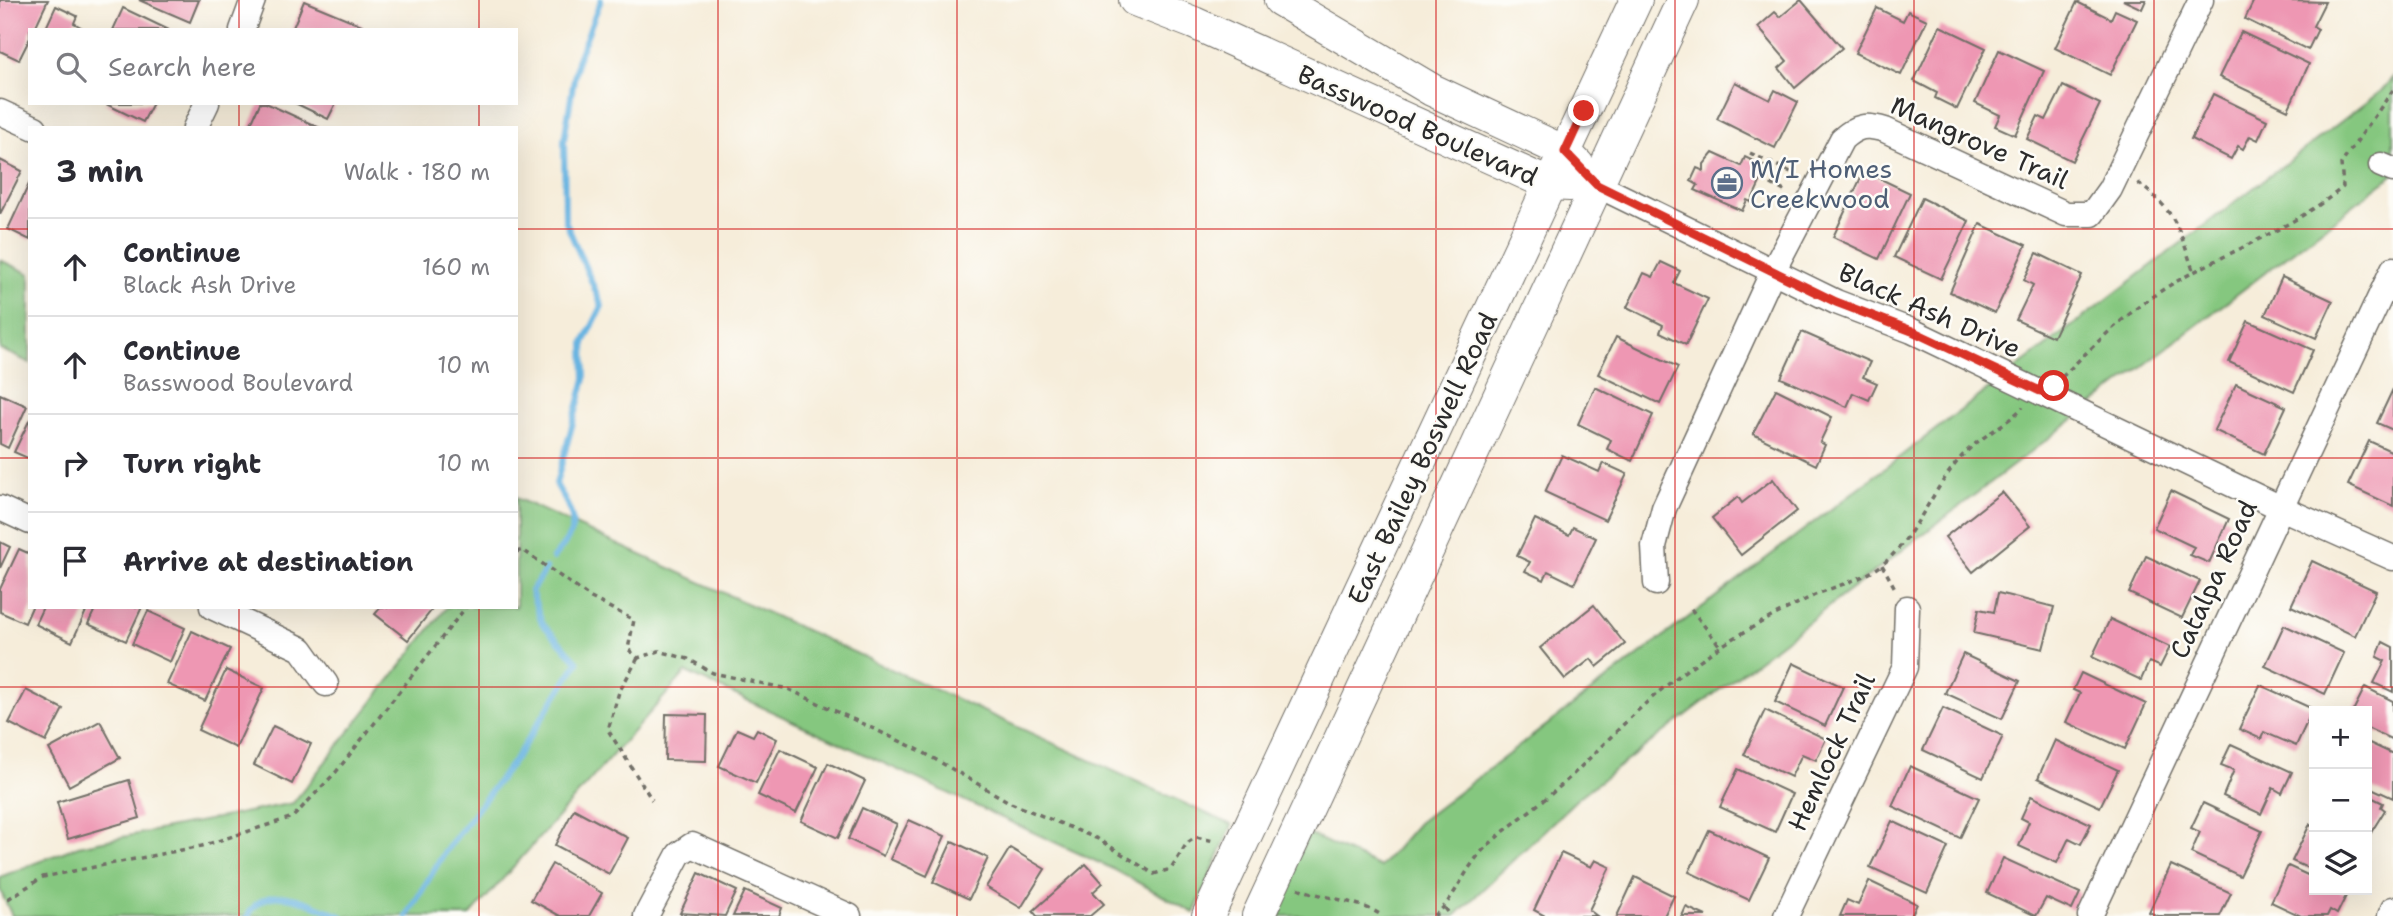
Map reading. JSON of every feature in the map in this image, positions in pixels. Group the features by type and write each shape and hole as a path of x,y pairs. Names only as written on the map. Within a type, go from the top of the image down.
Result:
{"main road":[{"name":"Basswood Boulevard","path":"1135,0 1194,23 1549,184 1597,185"},
{"name":"Basswood Boulevard","path":"1280,0 1432,90 1565,152 1597,185"},
{"name":"East Bailey Boswell Road","path":"1208,916 1636,0"},
{"name":"East Bailey Boswell Road","path":"1258,916 1683,0"}],"street":[{"path":"243,28 253,0"},
{"name":"Mangrove Trail","path":"1656,583 1654,546 1664,508 1773,271 1842,139 1856,127 1870,125 2066,214 2092,214 2110,189 2201,0"},
{"path":"196,126 206,105"},
{"path":"0,112 31,126"},
{"name":"Black Ash Drive","path":"1597,185 1773,271 2040,391 2279,508 2393,558"},
{"name":"Catalpa Road","path":"2090,916 2393,269"},
{"path":"0,508 28,521"},
{"name":"Hemlock Trail","path":"1786,916 1905,667 1907,608"},
{"path":"216,609 301,649 326,684"},
{"path":"646,916 686,847 699,846 849,916"},
{"path":"2390,916 2393,909"}],"path":[{"path":"1434,916 1445,908 1462,874 1484,849 1566,781 1623,723 1720,646 1768,617 1822,592 1852,582 1882,565 1899,548 1965,453 2015,415 2040,391 2054,386 2117,324 2172,284 2316,209 2343,187 2341,164 2393,90"},
{"path":"1750,153 1795,174"},
{"path":"1762,179 1786,192"},
{"path":"2138,183 2160,199 2175,217 2194,273"},
{"path":"518,551 523,550 592,598 634,620 628,649 638,658"},
{"path":"1882,565 1907,608"},
{"path":"8,899 43,877 202,846 293,817 336,772 464,609"},
{"path":"1691,609 1720,646"},
{"path":"652,800 608,730 620,692 638,658 659,651 688,659 713,673 788,689 919,750 1011,803 1098,839 1154,874 1171,869 1186,843 1196,837 1220,844"},
{"path":"1296,887 1321,898 1371,908 1382,916"},
{"path":"1445,908 1451,916"}],"green space":[{"path":"2393,77 2393,175 1578,798 1455,916 1268,916 1309,834 1380,867 1418,823 2381,91"},
{"path":"0,260 28,273 28,362 0,349"},
{"path":"518,499 1232,825 1194,913 1117,871 686,672 470,916 12,916 0,890 0,877 78,846 293,803 445,609 518,609"}],"building":[{"path":"0,0 48,0 35,28 28,28 28,42 19,60 0,51"},
{"path":"139,0 199,0 190,22"},
{"path":"1801,0 1842,48 1795,88 1779,68 1787,61 1758,27 1775,12 1780,17"},
{"path":"2123,0 2146,0 2142,9"},
{"path":"2254,0 2325,2 2313,26 2318,29 2308,50 2245,19"},
{"path":"304,1 362,25 361,28 293,28"},
{"path":"2077,2 2111,19 2115,10 2137,20 2110,75 2055,48"},
{"path":"56,6 77,16 74,23 83,28 46,28"},
{"path":"123,8 165,28 114,28"},
{"path":"1877,8 1903,21 1908,11 1927,20 1901,75 1855,53"},
{"path":"1940,26 1986,48 1957,109 1935,98 1937,93 1914,81"},
{"path":"2241,32 2309,64 2288,110 2219,77"},
{"path":"1999,50 2044,71 2015,135 1995,126 2000,115 1975,103"},
{"path":"1735,82 1770,100 1775,90 1798,102 1775,148 1717,119"},
{"path":"2063,86 2100,104 2072,161 2027,139 2038,116 2046,120"},
{"path":"2213,94 2267,120 2258,140 2250,136 2243,149 2238,146 2231,159 2191,139"},
{"path":"108,105 152,105 143,122"},
{"path":"259,105 270,105 316,126 250,126"},
{"path":"299,105 335,105 328,119"},
{"name":"M/I Homes Creekwood","path":"1713,153 1741,166 1745,157 1764,166 1760,175 1763,176 1751,202 1747,200 1742,211 1695,190 1698,185 1691,181 1697,168 1704,171 1704,164"},
{"path":"0,160 22,171 0,214"},
{"path":"1864,171 1910,193 1879,259 1833,237"},
{"path":"28,186 28,239 8,229"},
{"path":"1922,198 1969,221 1941,279 1894,257"},
{"path":"1980,224 2026,245 1995,313 1950,292"},
{"path":"2037,253 2082,275 2053,337 2016,320 2033,285 2024,280"},
{"path":"1661,262 1680,271 1674,283 1708,299 1686,345 1660,332 1663,325 1627,307 1644,273 1653,277"},
{"path":"2282,277 2333,301 2316,338 2265,315"},
{"path":"2248,321 2313,350 2294,392 2229,362"},
{"path":"1802,332 1870,362 1863,377 1877,383 1869,400 1853,393 1847,407 1781,378"},
{"path":"1616,337 1678,367 1660,404 1598,374"},
{"path":"2236,384 2286,407 2264,454 2214,430"},
{"path":"1595,387 1653,415 1632,461 1607,449 1611,440 1578,424"},
{"path":"1776,389 1832,417 1820,442 1825,445 1816,465 1753,434"},
{"path":"2393,389 2393,430 2377,423"},
{"path":"0,394 27,406 8,448 0,444"},
{"path":"28,423 28,458 14,452"},
{"path":"2369,441 2393,452 2393,506 2348,485"},
{"path":"1562,455 1599,472 1603,463 1627,474 1605,520 1545,492"},
{"path":"1773,479 1797,511 1741,555 1712,518 1738,497 1742,503"},
{"path":"2171,491 2229,519 2209,563 2190,555 2194,547 2154,528"},
{"path":"2002,492 2030,526 1973,572 1945,537"},
{"path":"1535,519 1569,535 1573,527 1596,538 1574,584 1548,571 1544,580 1525,571 1530,562 1517,556"},
{"path":"0,542 10,547 0,568"},
{"path":"19,549 28,553 28,609 31,609 25,623 0,612 0,589"},
{"path":"2146,556 2200,581 2182,618 2129,593"},
{"path":"2312,561 2376,591 2355,636 2291,606"},
{"path":"1998,593 2054,607 2043,649 1974,633 1979,609 1994,612"},
{"path":"1594,605 1625,644 1597,667 1591,659 1565,679 1540,648"},
{"path":"42,609 87,609 72,642 35,624"},
{"path":"95,609 141,609 126,641 88,624"},
{"path":"379,609 432,609 408,640 375,614"},
{"path":"148,611 185,628 170,662 132,644"},
{"path":"2110,619 2170,647 2160,667 2149,662 2141,680 2092,657"},
{"path":"2284,625 2344,653 2325,694 2265,666"},
{"path":"192,631 230,649 205,701 167,684"},
{"path":"2383,642 2393,647 2393,692 2374,683 2385,661 2377,657"},
{"path":"1963,654 2020,681 2002,719 1945,693"},
{"path":"1793,663 1843,687 1825,726 1775,702"},
{"path":"226,670 264,688 236,748 198,730"},
{"path":"2081,673 2146,704 2125,749 2066,722 2080,693 2073,690"},
{"path":"2260,685 2309,707 2309,718 2296,746 2264,732 2261,739 2239,729"},
{"path":"2365,687 2393,701 2393,740 2372,730 2372,706 2356,706"},
{"path":"26,690 63,709 46,742 9,723"},
{"path":"1943,708 2003,736 1983,778 1923,750"},
{"path":"1765,710 1826,739 1816,760 1802,754 1791,777 1744,755"},
{"path":"666,714 707,715 706,761 665,760"},
{"path":"100,721 120,758 69,786 49,749"},
{"path":"273,726 311,744 292,784 254,765"},
{"path":"737,729 753,736 757,729 777,739 756,783 719,766"},
{"path":"2055,740 2118,770 2100,807 2038,778"},
{"path":"2231,744 2292,772 2282,793 2273,788 2261,814 2223,796 2234,770 2221,765"},
{"path":"2372,744 2393,754 2393,798 2372,788"},
{"path":"780,749 818,767 796,813 758,795"},
{"path":"828,763 865,781 838,838 801,821"},
{"path":"1910,766 1979,798 1960,838 1892,806"},
{"path":"1738,769 1792,794 1775,832 1720,807"},
{"path":"129,780 140,818 68,839 57,802"},
{"path":"2031,796 2091,824 2081,844 2069,838 2057,863 2019,846 2029,822 2021,818"},
{"path":"2372,798 2383,803 2381,807 2385,810 2372,831"},
{"path":"2203,803 2262,831 2240,876 2191,853 2200,832 2191,828"},
{"path":"862,808 897,824 883,856 848,839"},
{"path":"574,809 628,838 609,874 555,845"},
{"path":"909,820 945,836 927,876 890,859"},
{"path":"1892,821 1948,847 1927,893 1870,867"},
{"path":"2309,826 2309,869 2292,861"},
{"path":"1709,830 1769,858 1749,900 1689,872"},
{"path":"952,841 988,858 969,899 933,882"},
{"path":"1010,848 1045,869 1021,908 986,887"},
{"path":"1561,853 1591,867 1595,860 1610,867 1589,910 1597,916 1545,916 1534,910"},
{"path":"2003,858 2080,893 2072,910 2046,898 2036,916 1987,893"},
{"path":"552,864 602,893 589,916 560,916 531,900"},
{"path":"1086,864 1103,883 1093,892 1104,904 1090,916 1037,916 1033,911"},
{"path":"2171,865 2231,893 2220,916 2158,916 2149,912"},
{"path":"2288,866 2309,876 2309,895 2346,895 2337,914 2330,910 2327,916 2301,916 2271,902"},
{"path":"699,873 737,891 725,916 680,913"},
{"path":"1635,877 1674,896 1664,916 1617,916"},
{"path":"1869,881 1917,904 1911,916 1840,916 1847,900 1858,905"},
{"path":"745,891 782,908 779,916 733,916"},
{"path":"1686,907 1706,916 1682,916"}],"waterway":[{"path":"553,558 572,530 568,506 556,484 585,379 584,343 602,306 565,220 564,140 577,61 601,0"},
{"path":"407,916 444,853 515,759 578,662 542,623 531,591 546,569"},
{"path":"248,916 256,905 266,898 278,896 303,901 341,916"}],"place":[{"name":"M/I Homes Creekwood","path":"1727,183"}],"route":[{"path":"1584,111 1565,152 1597,185 1836,302 1912,331 2040,391 2054,386"}]}
